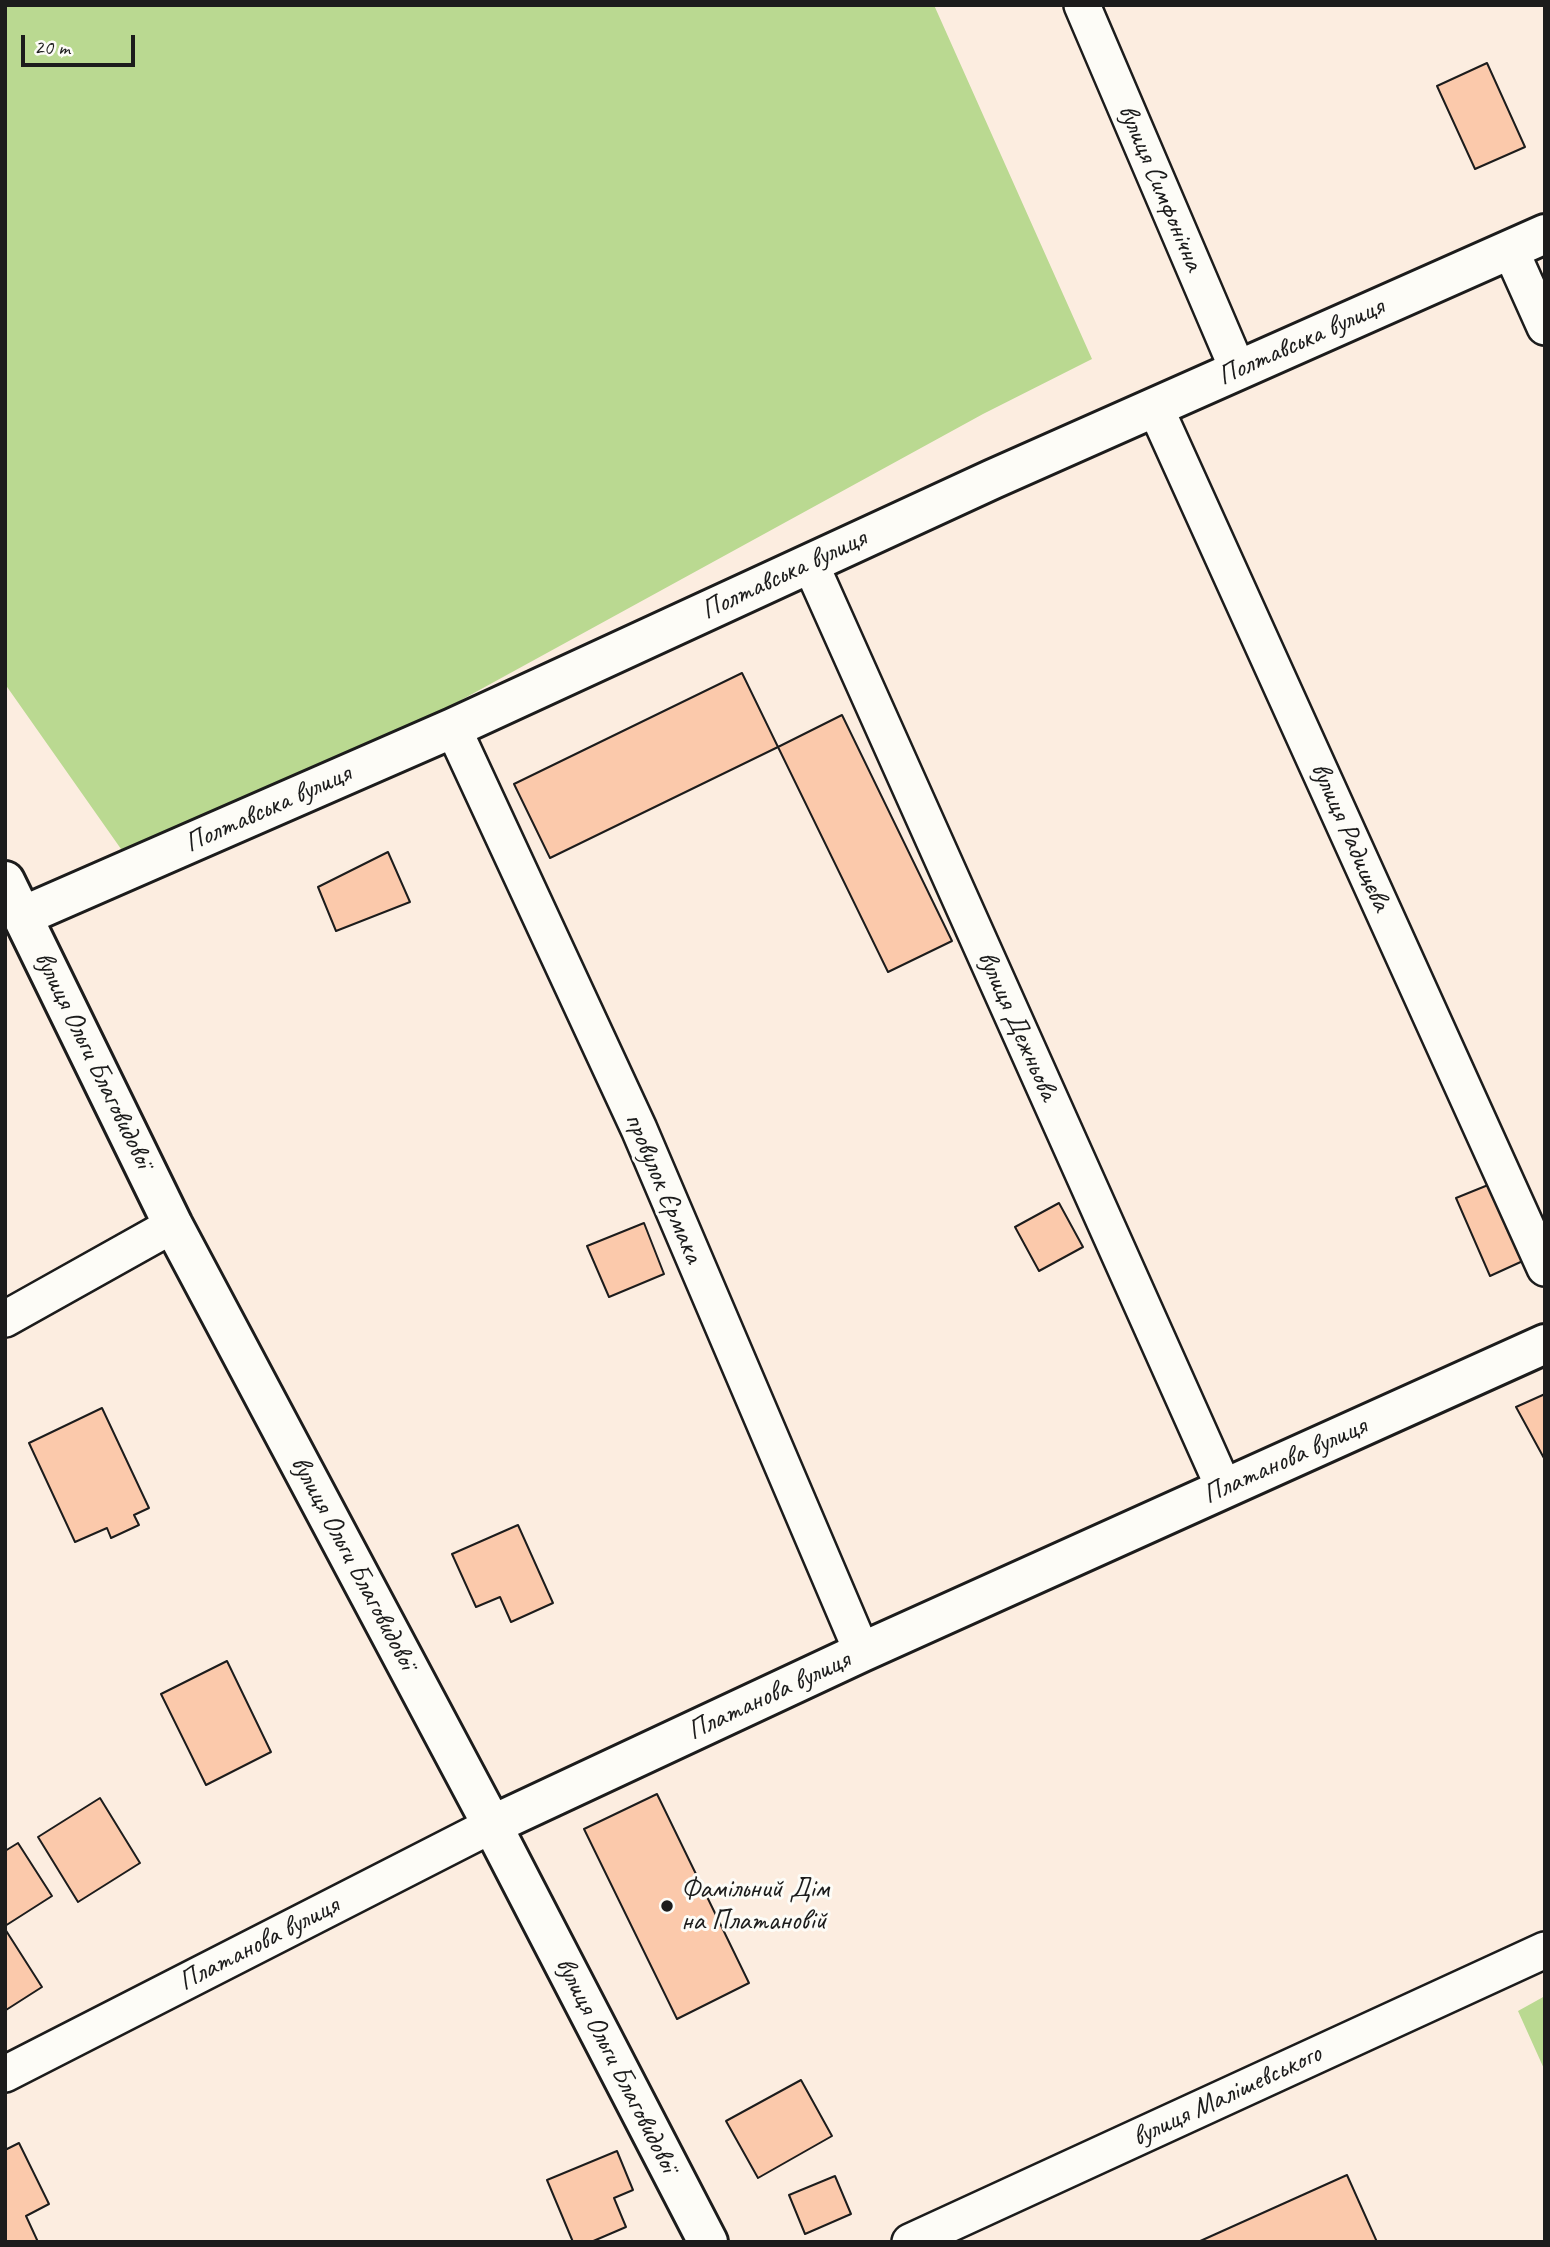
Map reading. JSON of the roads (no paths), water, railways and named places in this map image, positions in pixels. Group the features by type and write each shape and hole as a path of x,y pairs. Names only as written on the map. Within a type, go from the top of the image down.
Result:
{"street":[{"name":"вулиця Симфонічна","path":"1082,5 1238,370"},
{"name":"Полтавська вулиця","path":"23,916 453,728 810,563 1545,234"},
{"path":"1510,249 1545,327"},
{"name":"вулиця Радищєва","path":"1155,407 1545,1268"},
{"name":"вулиця Дежньова","path":"810,563 1224,1488"},
{"name":"провулок Єрмака","path":"453,728 639,1129 862,1652"},
{"name":"вулиця Ольги Благовидової","path":"5,881 173,1226 492,1825 708,2242"},
{"path":"5,1319 173,1226"},
{"name":"Платанова вулиця","path":"5,2074 492,1825 862,1652 1545,1343"},
{"name":"вулиця Малішевського","path":"910,2242 1545,1950"}],"place":[{"name":"Фамільний Дім на Платановій","path":"667,1906"}]}
